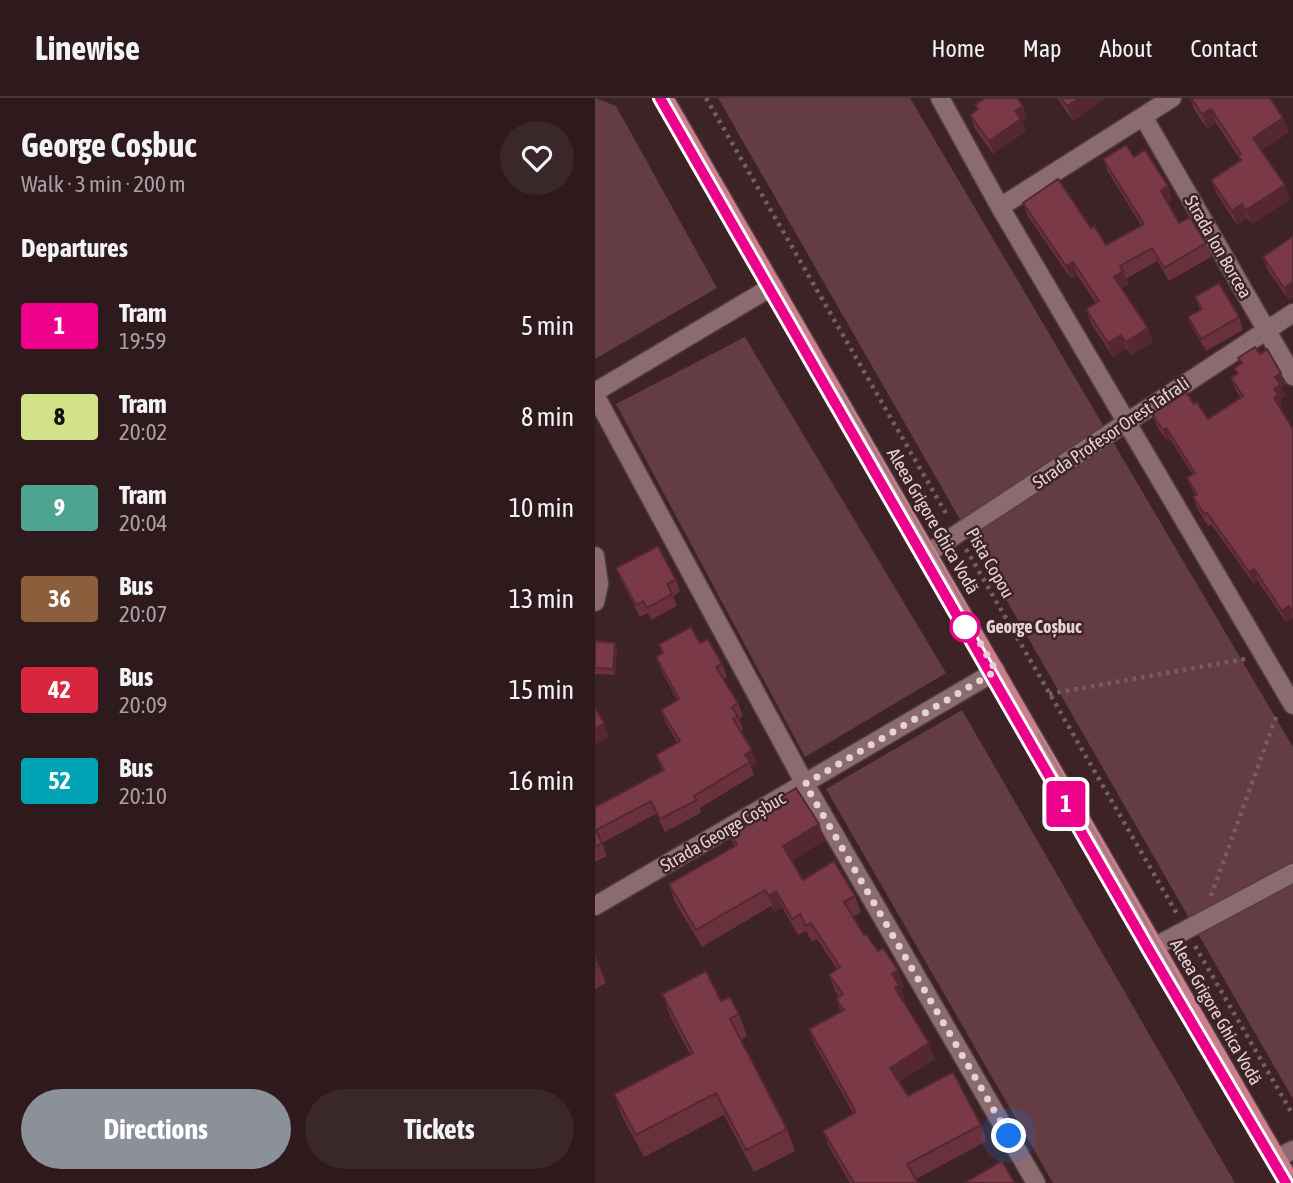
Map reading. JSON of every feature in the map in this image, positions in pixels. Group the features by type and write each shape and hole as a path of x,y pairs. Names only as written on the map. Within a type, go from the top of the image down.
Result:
{"main road":[{"name":"Aleea Grigore Ghica Vodă","path":"664,98 1291,1183"}],"street":[{"path":"940,98 1126,424 1290,695"},
{"path":"1000,207 1172,98"},
{"name":"Strada Ion Borcea","path":"1144,118 1293,376"},
{"path":"773,286 595,393 805,784 1036,1183"},
{"name":"Strada Profesor Orest Tafrali","path":"928,553 1293,313"},
{"path":"595,556 599,584 595,602"},
{"name":"Strada George Coșbuc","path":"595,906 996,671"},
{"path":"1154,947 1185,928 1293,873"},
{"path":"1277,1158 1293,1150"}],"path":[{"name":"Pista Copou","path":"706,98 1293,1115"},
{"path":"1049,694 1265,656"},
{"path":"1202,919 1290,695"}],"shaded area":[{"path":"595,98 616,106 717,288 595,359"},
{"path":"718,98 910,98 1293,747 1293,1099"},
{"path":"745,337 946,673 805,757 616,404"},
{"path":"962,710 1235,1183 1053,1183 826,789"}],"building":[{"path":"985,98 1017,98 1023,106 1015,111 1021,119 989,141 970,115 978,109 975,105"},
{"path":"1061,98 1080,98 1067,106"},
{"path":"1191,98 1270,98 1283,118 1253,138 1285,185 1246,210 1242,204 1232,211 1211,180 1241,160 1238,156 1241,154 1211,109 1202,114"},
{"path":"1126,145 1134,157 1145,150 1168,186 1161,191 1179,223 1190,217 1206,243 1164,268 1152,248 1120,266 1123,271 1114,277 1148,328 1126,342 1121,335 1108,343 1086,309 1099,301 1073,262 1066,266 1023,203 1058,179 1091,228 1094,226 1106,245 1144,224 1103,159"},
{"path":"1293,236 1293,282 1284,288 1263,257"},
{"path":"1219,283 1239,317 1201,339 1188,317 1202,309 1195,297"},
{"path":"1255,347 1260,354 1267,349 1281,373 1275,377 1281,384 1274,389 1278,395 1274,398 1293,429 1293,612 1289,606 1282,611 1254,569 1249,572 1207,513 1204,514 1193,497 1197,494 1187,478 1195,473 1166,428 1163,430 1152,414 1186,392 1194,404 1197,402 1208,419 1243,396 1231,378 1238,373 1234,368 1242,363 1238,358"},
{"path":"658,546 676,580 667,584 672,594 647,608 643,601 636,605 616,568"},
{"path":"691,627 700,643 708,639 722,664 716,667 738,703 732,707 738,717 733,719 752,750 745,755 750,762 694,796 697,800 660,819 651,801 596,830 602,843 595,847 595,807 664,770 656,755 680,741 661,710 679,699 656,657 663,653 659,644"},
{"path":"595,641 615,643 613,669 595,668"},
{"path":"595,708 604,723 595,729"},
{"path":"796,788 819,824 783,846 803,880 834,861 855,896 844,902 864,935 866,934 878,951 883,948 898,970 892,974 899,985 895,988 929,1043 890,1068 908,1096 953,1072 981,1125 907,1164 918,1183 854,1183 823,1131 856,1112 809,1029 844,1010 836,999 843,994 829,975 840,967 811,923 806,926 800,914 792,919 776,891 769,896 765,890 696,930 669,884 737,845 728,830"},
{"path":"706,971 721,1001 730,997 739,1014 730,1019 787,1129 746,1150 716,1093 636,1135 614,1094 693,1053 662,994"},
{"path":"1002,1161 1015,1183 964,1183"}],"tram line":[{"path":"660,98 1149,950 1286,1183"},
{"name":"1","path":"660,98 1149,950 1286,1183"},
{"path":"840,391 970,616"},
{"path":"1038,734 1180,983"}],"place":[{"name":"George Coșbuc","path":"965,627"}],"route":[{"path":"965,627 971,627 996,671 805,784 1009,1136"}]}
